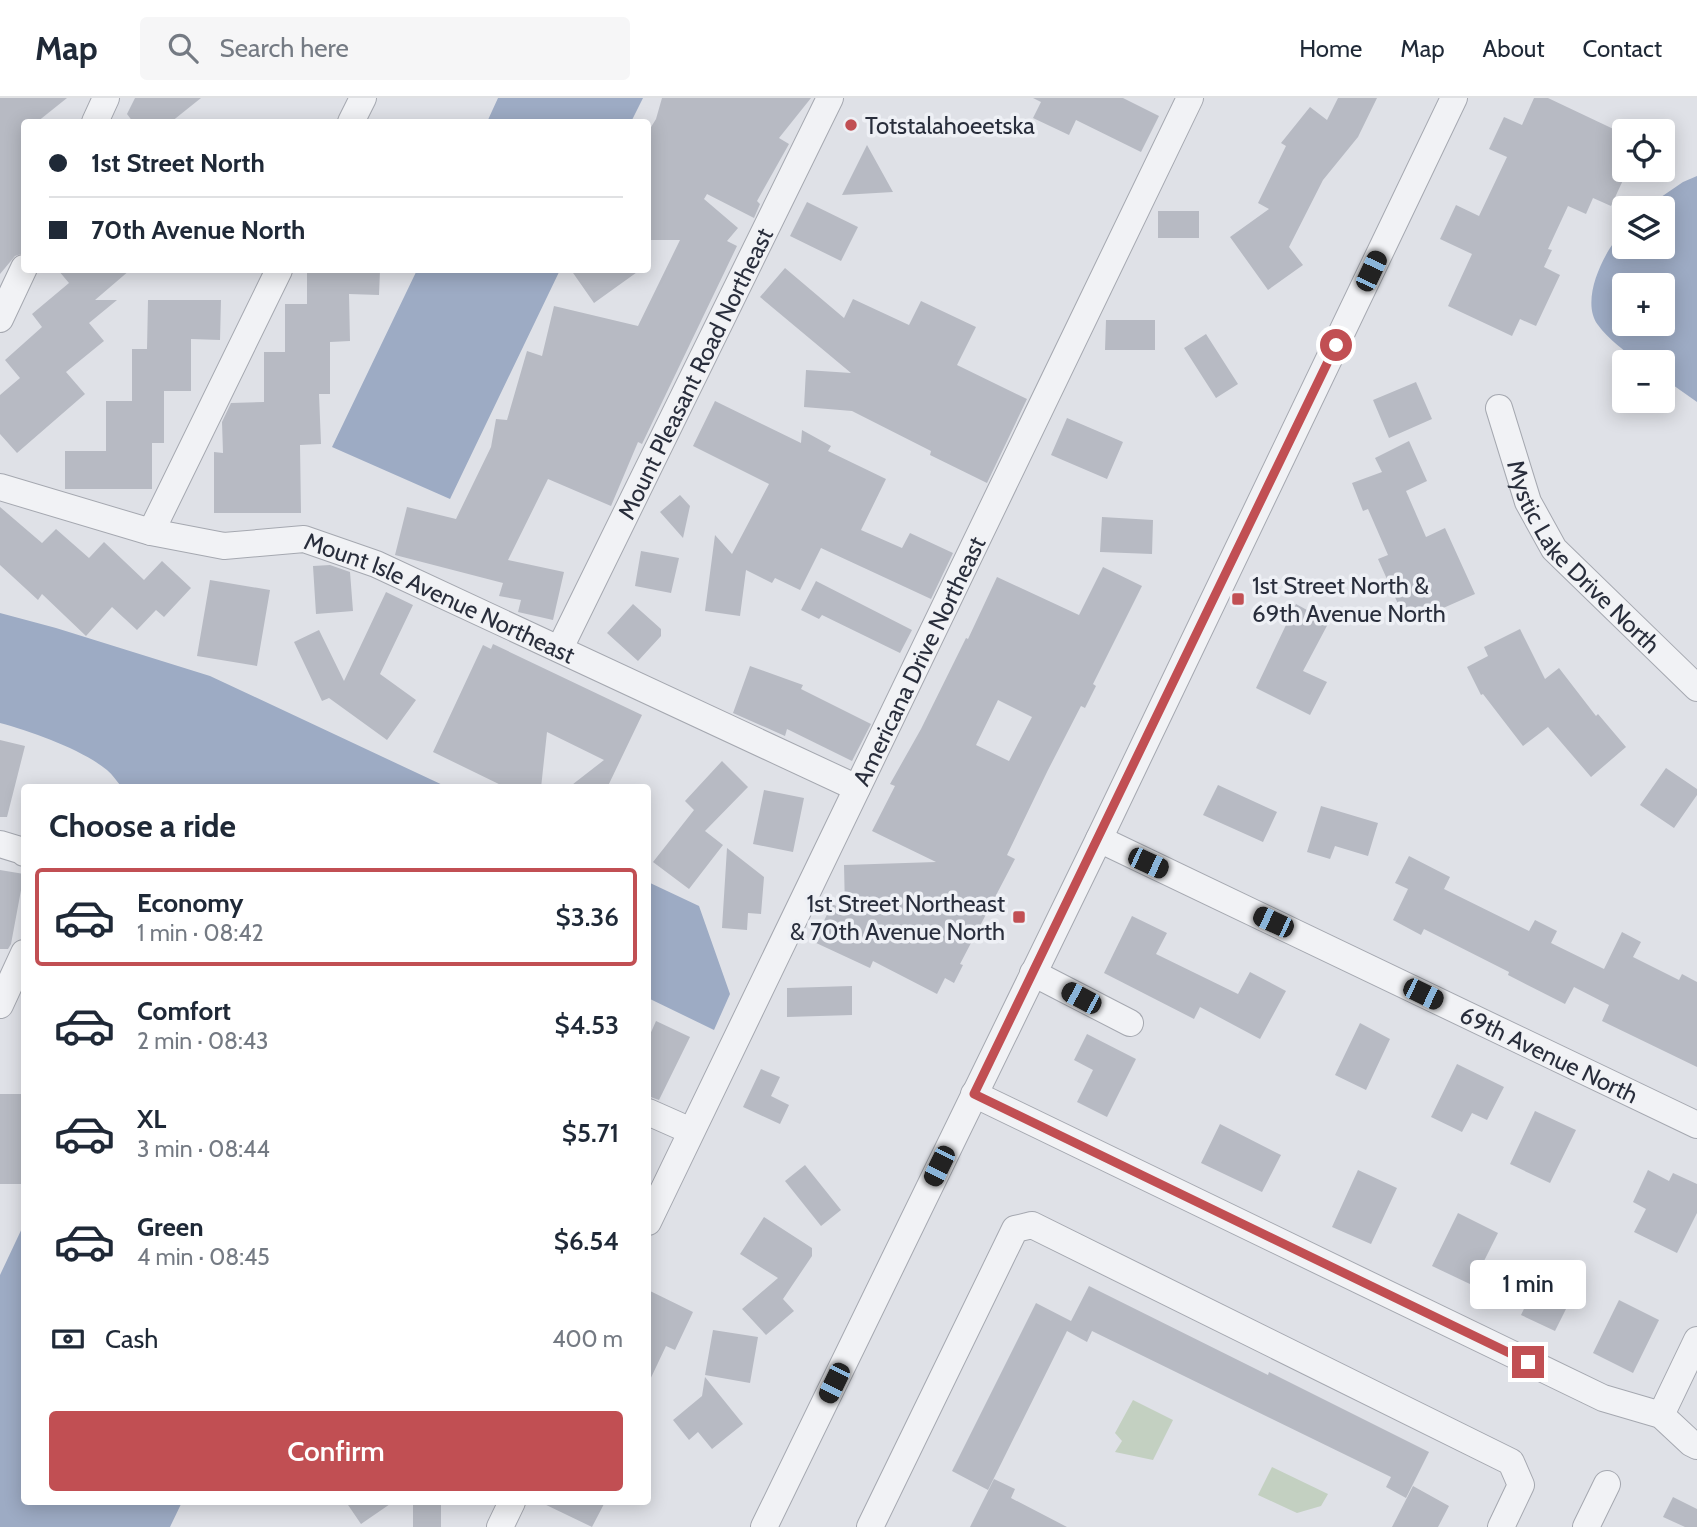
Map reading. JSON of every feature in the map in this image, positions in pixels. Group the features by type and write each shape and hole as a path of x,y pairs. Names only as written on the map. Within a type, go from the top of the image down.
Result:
{"street":[{"path":"96,119 106,98"},
{"path":"352,119 363,98"},
{"name":"Mount Pleasant Road Northeast","path":"560,648 830,98"},
{"name":"Americana Drive Northeast","path":"651,1216 1190,98"},
{"path":"764,1527 1454,98"},
{"path":"0,319 22,273"},
{"path":"151,532 278,273"},
{"name":"Mystic Lake Drive North","path":"1499,408 1528,502 1554,550 1697,688"},
{"name":"Mount Isle Avenue Northeast","path":"0,486 151,532 223,546 304,539 376,564 857,788"},
{"name":"69th Avenue North","path":"1098,839 1697,1125"},
{"path":"0,844 21,850"},
{"path":"0,1005 21,960"},
{"path":"1033,973 1130,1023"},
{"path":"974,1094 1603,1398 1661,1415 1697,1446"},
{"path":"651,1113 691,1132"},
{"path":"870,1527 1014,1229 1032,1225 1511,1462 1521,1485 1501,1527"},
{"path":"1661,1415 1697,1340"},
{"path":"1587,1527 1607,1484"}],"green space":[{"path":"1133,1400 1173,1420 1153,1460 1115,1452 1122,1441 1115,1433"},
{"path":"1272,1467 1328,1494 1321,1506 1297,1513 1258,1495"}],"water":[{"path":"498,98 643,98 632,119 488,119"},
{"path":"1697,176 1697,402 1675,386 1675,350 1624,350 1598,325 1593,315 1593,289 1602,262 1612,245 1612,259 1675,259 1675,196 1663,196"},
{"path":"416,273 559,273 450,499 332,447"},
{"path":"0,613 210,676 441,784 119,784 107,770 84,755 42,736 0,723"},
{"path":"651,883 699,906 730,994 714,1030 651,999"},
{"path":"21,1230 21,1505 181,1505 170,1527 0,1527 0,1275"}],"building":[{"path":"0,98 67,98 41,119 21,119 21,254 15,256 0,274"},
{"path":"135,98 201,98 175,119 131,119 127,114"},
{"path":"662,98 811,98 779,138 789,144 757,201 760,204 754,218 707,194 704,199 738,228 727,241 737,246 642,444 638,442 611,506 548,479 508,560 564,572 553,620 518,612 521,600 499,596 503,583 395,555 407,507 456,519 491,447 496,419 507,420 527,351 542,356 554,306 638,326 680,240 651,240 651,127"},
{"path":"1033,98 1123,98 1159,116 1141,152 1076,120 1069,135 1033,118 1041,102"},
{"path":"1338,98 1377,98 1358,137 1323,180 1289,247 1303,265 1268,290 1230,237 1269,209 1258,203 1286,146 1281,143 1310,107 1327,120"},
{"path":"1534,98 1548,98 1612,128 1612,182 1622,182 1616,196 1612,196 1611,206 1593,198 1586,214 1568,206 1548,249 1552,250 1544,267 1560,275 1536,326 1520,319 1512,336 1448,306 1472,254 1440,239 1456,205 1479,216 1507,157 1489,149 1504,117 1522,125"},
{"path":"867,145 893,192 842,195"},
{"path":"807,202 858,227 841,261 790,236"},
{"path":"1158,211 1199,211 1199,238 1158,238"},
{"path":"785,268 844,318 853,299 909,325 921,301 976,327 957,365 1027,399 987,483 930,455 931,451 852,411 804,407 806,370 851,373 760,297"},
{"path":"61,273 126,273 95,300 117,300 89,323 104,341 66,372 85,394 17,453 0,434 0,395 20,378 5,360 42,327 32,314 69,283"},
{"path":"307,273 380,273 379,295 349,294 350,341 330,342 330,394 319,394 321,444 300,445 301,513 214,513 214,452 223,453 222,422 231,403 264,402 264,352 285,352 285,304 307,304"},
{"path":"573,273 636,273 594,303"},
{"path":"148,300 221,300 220,340 191,339 191,391 164,391 164,443 152,443 152,489 65,489 65,451 106,451 106,401 132,401 132,349 147,349"},
{"path":"1106,320 1155,320 1155,350 1105,350"},
{"path":"1206,334 1238,384 1216,398 1184,348"},
{"path":"1416,382 1432,419 1389,438 1373,400"},
{"path":"715,401 801,443 802,430 831,446 828,451 886,479 861,530 902,548 910,533 953,553 931,599 821,548 800,590 775,578 772,583 746,570 740,616 705,611 715,535 732,554 769,484 693,446"},
{"path":"1067,418 1123,442 1107,479 1051,455"},
{"path":"1409,441 1427,481 1406,491 1426,537 1445,528 1475,594 1407,624 1378,559 1388,555 1368,509 1363,511 1352,483 1382,472 1375,458"},
{"path":"680,495 690,506 683,538 660,512"},
{"path":"0,507 42,543 56,529 89,558 104,542 144,580 162,561 191,588 164,617 156,610 137,630 112,607 86,636 42,594 38,600 0,565"},
{"path":"1102,517 1153,520 1152,554 1100,552"},
{"path":"641,551 679,558 671,593 635,586"},
{"path":"330,565 350,572 353,611 316,614 313,566"},
{"path":"1103,567 1142,586 1093,684 1096,686 1085,708 1081,706 1007,855 1015,859 960,964 963,965 954,983 945,978 937,994 873,961 870,968 814,942 832,904 845,910 844,865 936,862 872,831 895,786 890,784 921,729 966,638 968,639 997,577 1079,615","holes":["998,700 1032,717 1009,761 976,745"]},
{"path":"210,580 270,590 257,666 197,656"},
{"path":"816,581 912,630 900,653 822,615 819,619 801,610"},
{"path":"386,592 413,605 380,674 416,700 387,740 329,698 322,701 294,642 319,630 344,681"},
{"path":"633,604 661,629 661,636 638,661 607,633"},
{"path":"1296,604 1329,622 1303,671 1327,682 1310,715 1256,688"},
{"path":"1520,629 1545,679 1559,668 1596,716 1598,714 1626,747 1591,777 1548,727 1523,746 1483,694 1481,695 1467,667 1488,656 1484,647"},
{"path":"493,644 642,715 609,784 573,784 604,760 547,732 541,784 499,784 433,752 483,645 491,649"},
{"path":"750,666 803,685 801,689 871,724 852,761 787,729 785,736 733,713"},
{"path":"0,740 25,746 7,817 0,817"},
{"path":"722,761 748,787 705,831 723,845 689,889 653,862 694,810 685,801"},
{"path":"1666,768 1697,789 1697,795 1674,828 1640,805"},
{"path":"1218,785 1277,812 1263,842 1203,815"},
{"path":"764,790 804,798 793,852 753,844"},
{"path":"1321,806 1378,823 1368,856 1335,846 1330,859 1307,852"},
{"path":"727,848 764,877 761,914 748,913 747,930 722,928"},
{"path":"1409,856 1450,877 1444,889 1529,931 1535,920 1557,931 1551,943 1604,969 1622,932 1641,942 1633,957 1679,980 1682,974 1697,982 1697,1067 1602,1021 1609,1005 1574,987 1565,1004 1424,929 1421,935 1393,920 1408,889 1395,883"},
{"path":"0,870 21,874 21,890 11,944 8,949 0,949"},
{"path":"1132,916 1167,933 1156,954 1238,994 1250,972 1286,991 1260,1039 1200,1007 1194,1019 1104,973"},
{"path":"852,986 852,1015 787,1017 787,988"},
{"path":"656,1021 690,1037 659,1100 651,1097 651,1032"},
{"path":"1360,1023 1390,1039 1366,1090 1335,1075"},
{"path":"1087,1034 1136,1059 1107,1117 1077,1102 1093,1070 1074,1060"},
{"path":"1457,1064 1504,1087 1487,1120 1472,1113 1462,1132 1431,1117"},
{"path":"761,1069 780,1077 771,1096 789,1105 780,1124 743,1107"},
{"path":"0,1094 21,1094 21,1184 0,1184"},
{"path":"1535,1111 1576,1130 1550,1183 1510,1164"},
{"path":"1220,1124 1281,1155 1262,1192 1201,1163"},
{"path":"805,1165 841,1210 821,1226 785,1181"},
{"path":"1358,1170 1397,1188 1371,1244 1332,1227"},
{"path":"1648,1170 1669,1181 1673,1173 1697,1184 1697,1213 1677,1253 1634,1232 1646,1209 1633,1202"},
{"path":"1458,1213 1498,1233 1472,1285 1432,1266"},
{"path":"764,1217 812,1248 812,1256 783,1299 794,1311 766,1335 742,1309 778,1278 740,1254"},
{"path":"1548,1260 1582,1277 1555,1331 1521,1315"},
{"path":"1089,1286 1429,1452 1406,1498 1386,1487 1391,1477 1092,1331 1087,1342 1067,1331 988,1490 952,1471 1036,1303 1071,1321"},
{"path":"651,1291 693,1312 675,1350 666,1346 651,1378"},
{"path":"1619,1300 1659,1320 1633,1373 1593,1353"},
{"path":"713,1330 758,1337 750,1383 705,1375"},
{"path":"705,1377 743,1424 712,1449 698,1432 689,1440 673,1420 702,1396"},
{"path":"994,1479 1015,1489 1011,1498 1067,1527 970,1527"},
{"path":"1413,1486 1449,1506 1438,1527 1392,1527"},
{"path":"1673,1497 1697,1509 1697,1527 1685,1527 1663,1517"},
{"path":"348,1505 389,1505 361,1524"},
{"path":"413,1505 441,1505 441,1527 413,1527"},
{"path":"546,1505 603,1505 592,1527"}],"place":[{"name":"Totstalahoeetska","path":"851,125"},
{"name":"1st Street North & 69th Avenue North","path":"1238,599"},
{"name":"1st Street Northeast & 70th Avenue North","path":"1019,917"}],"route":[{"path":"1336,345 974,1094 1528,1362"}]}
